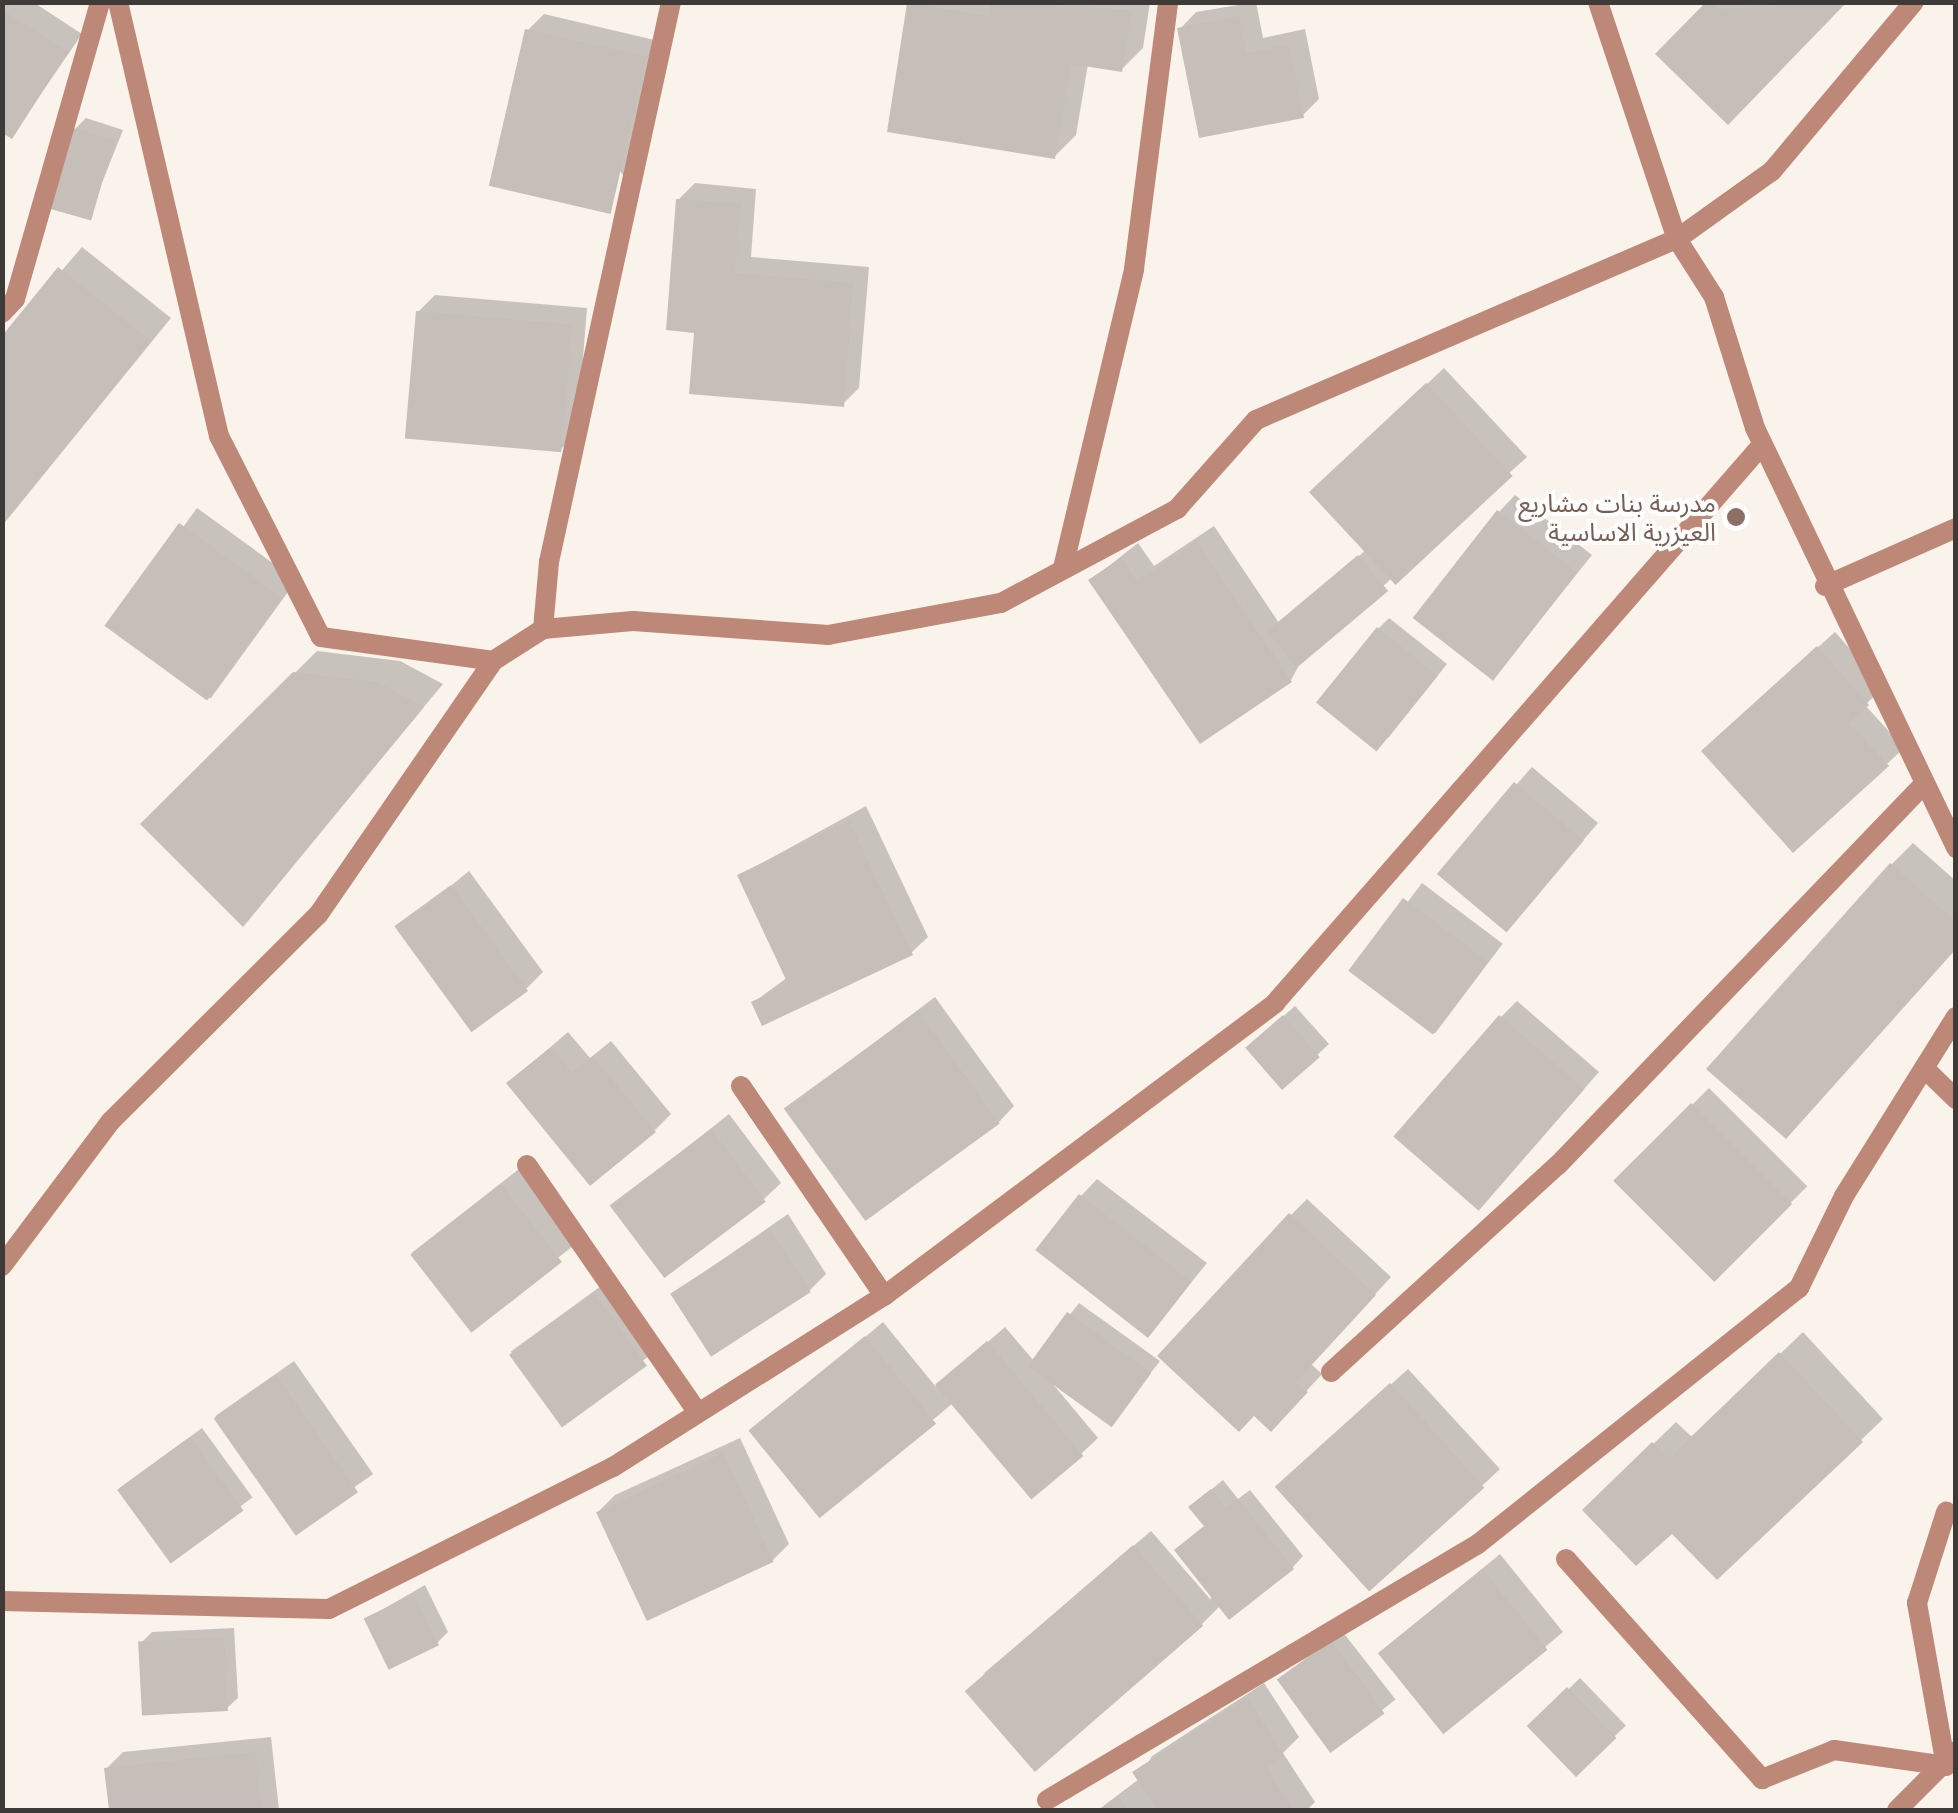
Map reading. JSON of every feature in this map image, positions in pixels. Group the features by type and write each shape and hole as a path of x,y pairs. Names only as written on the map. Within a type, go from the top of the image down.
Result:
{"street":[{"path":"2,313 14,299 100,2"},
{"path":"118,2 219,436 320,636 492,661"},
{"path":"542,630 671,2"},
{"path":"1062,568 1134,269 1168,2"},
{"path":"1598,2 1676,240 1714,297 1762,444 1825,586 1956,848"},
{"path":"2,1266 112,1120 318,916 492,661 542,630 633,622 828,636 1001,603 1177,508 1256,420 1676,240 1772,171 1914,2"},
{"path":"2,1601 330,1609 613,1467 884,1296 1274,1003 1762,444"},
{"path":"1825,586 1956,528"},
{"path":"1331,1372 1558,1165 1923,786"},
{"path":"1047,1800 1478,1544 1692,1379 1800,1288 1956,1017"},
{"path":"1924,1068 1956,1099"},
{"path":"741,1086 884,1296"},
{"path":"526,1165 698,1413"},
{"path":"1946,1512 1918,1603 1951,1759"},
{"path":"1566,1560 1762,1779 1834,1750 1951,1759"},
{"path":"1897,1810 1951,1759"}],"building":[{"path":"991,2 1132,10 1122,72 1071,64 1055,159 887,132 907,3 988,16"},
{"path":"1706,2 1723,9 1847,2 1728,125 1655,54"},
{"path":"2,10 68,52 12,139 2,133"},
{"path":"1239,16 1246,53 1289,45 1304,118 1199,138 1177,28"},
{"path":"525,29 647,57 611,214 489,186"},
{"path":"73,128 114,140 91,221 50,209"},
{"path":"676,199 741,204 735,273 853,283 844,407 689,394 694,333 666,330"},
{"path":"58,267 151,341 2,525 2,336"},
{"path":"416,311 572,325 561,452 405,439"},
{"path":"1426,383 1513,476 1396,585 1309,492"},
{"path":"1497,510 1577,573 1493,681 1413,618"},
{"path":"179,523 282,598 207,700 104,626"},
{"path":"1197,541 1292,682 1200,744 1088,580 1121,558 1137,581"},
{"path":"1358,555 1388,591 1297,667 1267,631"},
{"path":"1377,627 1438,676 1377,751 1316,702"},
{"path":"1817,646 1869,705 1849,723 1889,766 1793,853 1701,751"},
{"path":"293,672 377,682 424,707 243,927 140,824"},
{"path":"1514,782 1584,840 1507,932 1437,874"},
{"path":"849,821 913,955 762,1026 751,1002 788,984 737,875"},
{"path":"1890,863 1956,922 1956,949 1786,1139 1706,1069"},
{"path":"451,885 528,991 471,1032 394,926"},
{"path":"1403,898 1488,962 1433,1034 1348,971"},
{"path":"918,1011 1000,1123 865,1221 784,1109"},
{"path":"1283,1015 1320,1057 1282,1090 1245,1048"},
{"path":"1499,1015 1584,1089 1479,1211 1393,1137"},
{"path":"551,1047 572,1072 593,1056 656,1132 590,1186 506,1083"},
{"path":"1691,1103 1792,1204 1714,1282 1613,1181"},
{"path":"711,1129 766,1202 664,1278 610,1205"},
{"path":"501,1184 562,1262 471,1333 410,1255"},
{"path":"1079,1194 1192,1282 1148,1338 1035,1250"},
{"path":"1289,1213 1376,1295 1296,1382 1308,1392 1271,1432 1254,1416 1239,1432 1157,1356"},
{"path":"770,1229 811,1292 711,1357 670,1294"},
{"path":"594,1293 647,1366 562,1428 509,1355"},
{"path":"1067,1312 1151,1373 1112,1427 1028,1366"},
{"path":"865,1336 936,1424 820,1518 748,1430"},
{"path":"987,1341 1083,1456 1031,1500 935,1385"},
{"path":"1779,1352 1863,1442 1717,1580 1672,1534 1636,1566 1582,1510 1652,1442 1669,1458"},
{"path":"276,1375 358,1492 296,1536 214,1419"},
{"path":"1390,1383 1484,1488 1369,1591 1275,1487"},
{"path":"190,1437 243,1511 171,1564 117,1490"},
{"path":"723,1453 774,1562 647,1621 596,1512"},
{"path":"1211,1489 1226,1508 1238,1499 1294,1569 1229,1620 1174,1550 1204,1526 1188,1507"},
{"path":"1133,1545 1203,1626 1035,1772 965,1691"},
{"path":"1482,1569 1547,1650 1443,1734 1378,1653"},
{"path":"414,1594 439,1645 389,1670 364,1619"},
{"path":"224,1637 228,1711 142,1715 138,1642"},
{"path":"1331,1640 1384,1714 1330,1753 1277,1679"},
{"path":"1567,1687 1616,1738 1576,1777 1527,1726"},
{"path":"1247,1698 1284,1755 1266,1767 1294,1810 1157,1810 1132,1772"},
{"path":"255,1752 262,1810 109,1810 104,1768"},
{"path":"1118,1797 1128,1810 1100,1810"}],"place":[{"name":"مدرسة بنات مشاريع العيزرية الاساسية","path":"1736,517"}]}
